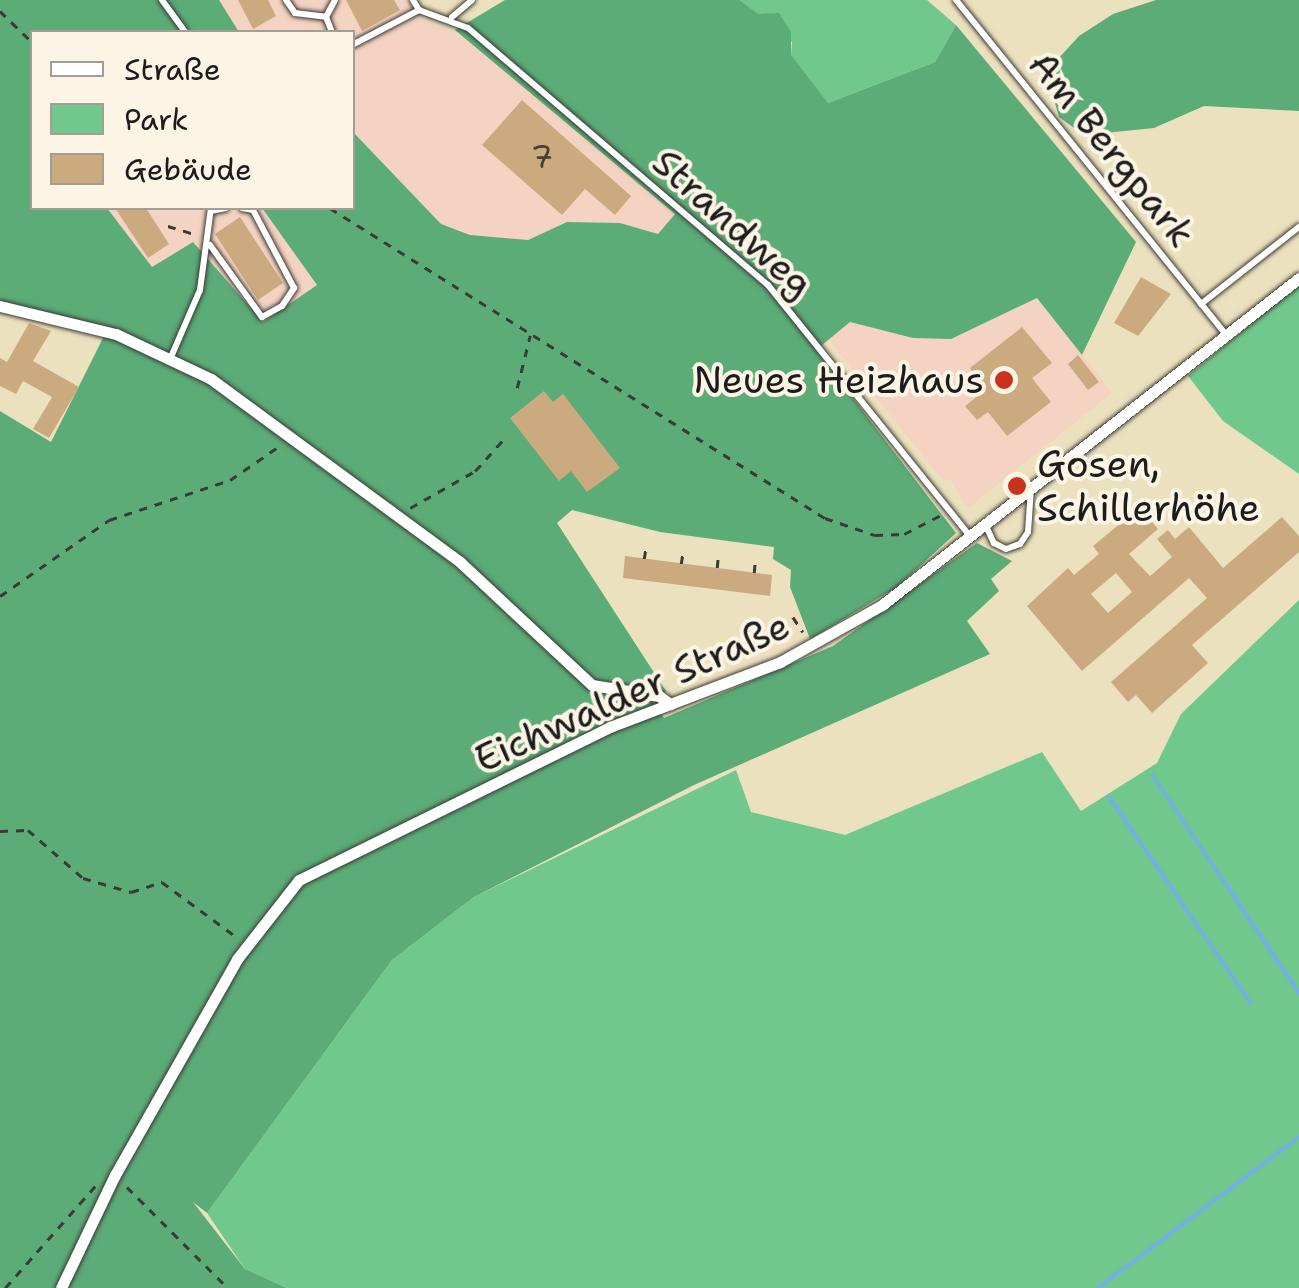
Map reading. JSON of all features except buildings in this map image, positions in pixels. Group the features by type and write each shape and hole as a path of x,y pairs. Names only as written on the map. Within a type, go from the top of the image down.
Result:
{"street":[{"name":"Eichwalder Straße","path":"62,1288 115,1176 247,944 299,880 670,704 811,646 902,592 1224,332 1299,278"},
{"path":"0,306 116,334 171,357 293,437 398,515 592,685 659,696 670,704"}],"lane":[{"path":"162,0 183,30"},
{"path":"286,0 295,13 326,17"},
{"path":"326,17 336,0"},
{"path":"355,43 420,10 413,0"},
{"path":"452,17 472,0"},
{"name":"Am Bergpark","path":"962,2 1224,332"},
{"name":"Strandweg","path":"420,10 452,17 768,285 971,537"},
{"path":"326,17 331,30"},
{"path":"171,357 200,290 210,242 211,210"},
{"path":"210,242 262,316 282,306 294,288 255,210"},
{"path":"1201,304 1299,227"},
{"path":"985,524 994,543 1006,549 1020,544 1028,532 1031,487"}],"path":[{"path":"0,12 30,40"},
{"path":"333,210 825,518 875,535 904,534 951,513"},
{"path":"168,226 210,242"},
{"path":"517,388 531,334"},
{"path":"0,596 109,520 230,480 293,437"},
{"path":"398,515 475,471 504,438"},
{"path":"644,559 646,547"},
{"path":"682,564 683,552"},
{"path":"718,557 718,568"},
{"path":"754,573 755,562"},
{"path":"793,617 811,646"},
{"path":"0,831 28,830 83,878 131,892 162,882 247,944"},
{"path":"5,1288 88,1189 115,1176 228,1288"}],"shaded area":[{"path":"219,0 409,0 418,17 468,39 675,214 658,234 620,223 567,222 528,240 470,235 441,224 355,134 355,30 238,30"},
{"path":"109,210 263,210 317,285 263,322 194,242 152,267"},
{"path":"1037,298 1112,393 967,509 951,481 940,477 828,339 850,321 913,338 951,339"}],"green space":[{"path":"0,0 219,0 238,30 30,30 30,210 109,210 152,267 193,242 263,322 317,285 263,210 355,210 355,134 441,224 470,235 528,240 567,222 620,223 658,234 675,214 455,30 505,0 740,0 758,14 779,13 791,32 791,55 828,103 935,62 956,25 1136,242 1082,355 1037,298 951,339 913,338 850,322 816,350 956,533 897,587 810,639 790,587 791,570 773,559 774,547 660,532 572,510 557,523 666,691 651,700 664,718 833,646 977,543 1012,561 991,579 999,591 967,621 990,654 694,785 474,897 392,960 207,1213 193,1202 245,1269 287,1288 0,1288 0,411 51,442 104,336 0,309"},
{"path":"740,0 927,0 956,25 935,62 828,103 808,84 791,55 792,42"},
{"path":"1156,0 1299,0 1299,111 1204,106 1154,128 1105,133 1074,128 1059,117 1046,72 1079,36 1113,14"},
{"path":"1299,284 1299,474 1223,421 1188,376"},
{"path":"1299,600 1299,1288 287,1288 245,1269 207,1213 392,960 474,897 736,770 751,812 845,835 1042,752 1081,811 1157,763 1181,714"}],"waterway":[{"path":"1152,775 1299,993"},
{"path":"1109,797 1250,1002"},
{"path":"1098,1288 1299,1137"}],"place":[{"name":"Neues Heizhaus","path":"1004,380"},
{"name":"Gosen, Schillerhöhe","path":"1017,486"}]}
